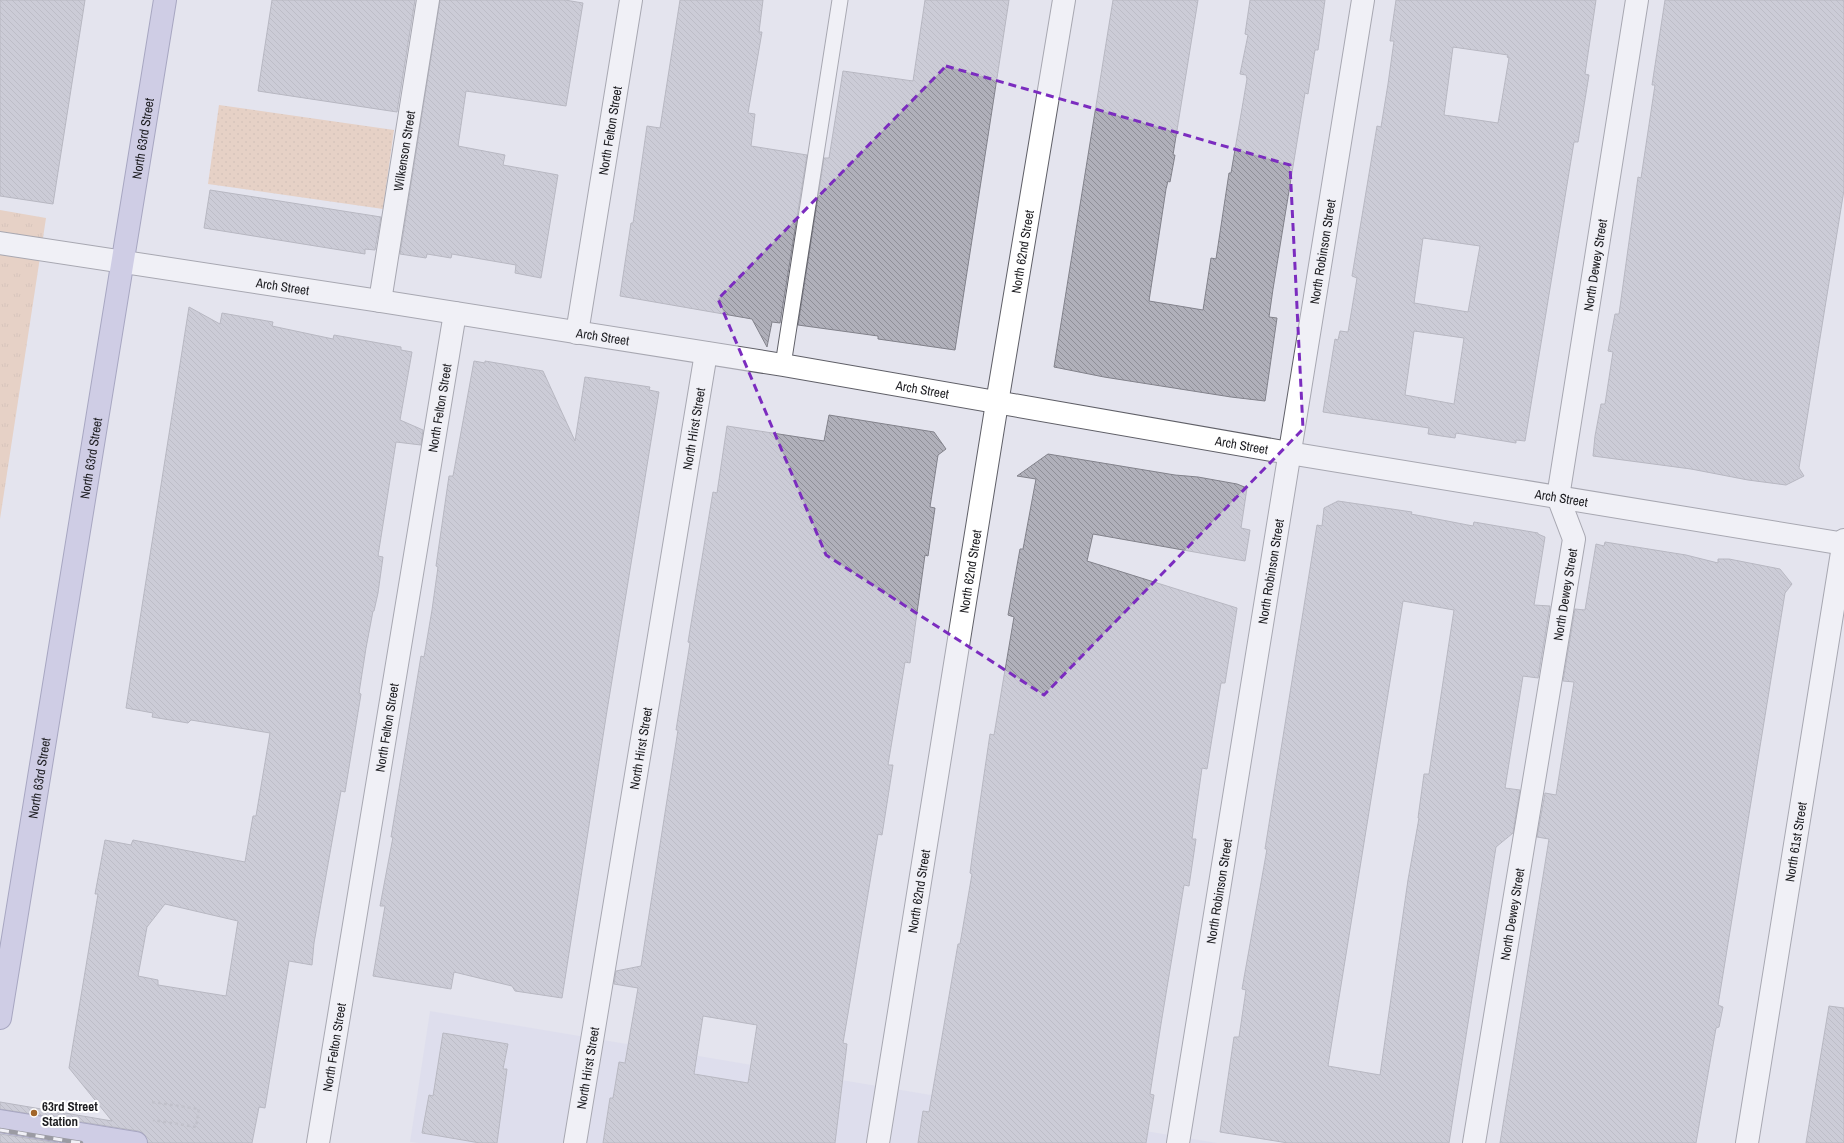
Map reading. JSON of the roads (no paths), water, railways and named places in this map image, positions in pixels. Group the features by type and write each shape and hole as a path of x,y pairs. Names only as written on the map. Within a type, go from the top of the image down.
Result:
{"main road":[{"name":"North 63rd Street","path":"0,1018 165,0"},
{"path":"0,934 16,916"},
{"path":"0,1121 136,1143"}],"street":[{"name":"Wilkenson Street","path":"380,301 428,0"},
{"name":"North Felton Street","path":"577,333 631,0"},
{"name":"North 62nd Street","path":"878,1143 997,403 1064,0"},
{"name":"North Robinson Street","path":"1178,1143 1363,0"},
{"name":"North Dewey Street","path":"1474,1143 1574,539 1558,497 1637,0"},
{"name":"Arch Street","path":"0,243 783,365 1289,453 1844,543"},
{"name":"North Felton Street","path":"318,1143 454,313"},
{"name":"North Hirst Street","path":"575,1143 706,353"},
{"name":"North 61st Street","path":"1747,1143 1844,543"}],"lane":[{"path":"783,365 840,0"}],"railway":[{"path":"0,1130 81,1143"}],"place":[{"name":"63rd Street Station","path":"34,1113"}]}
